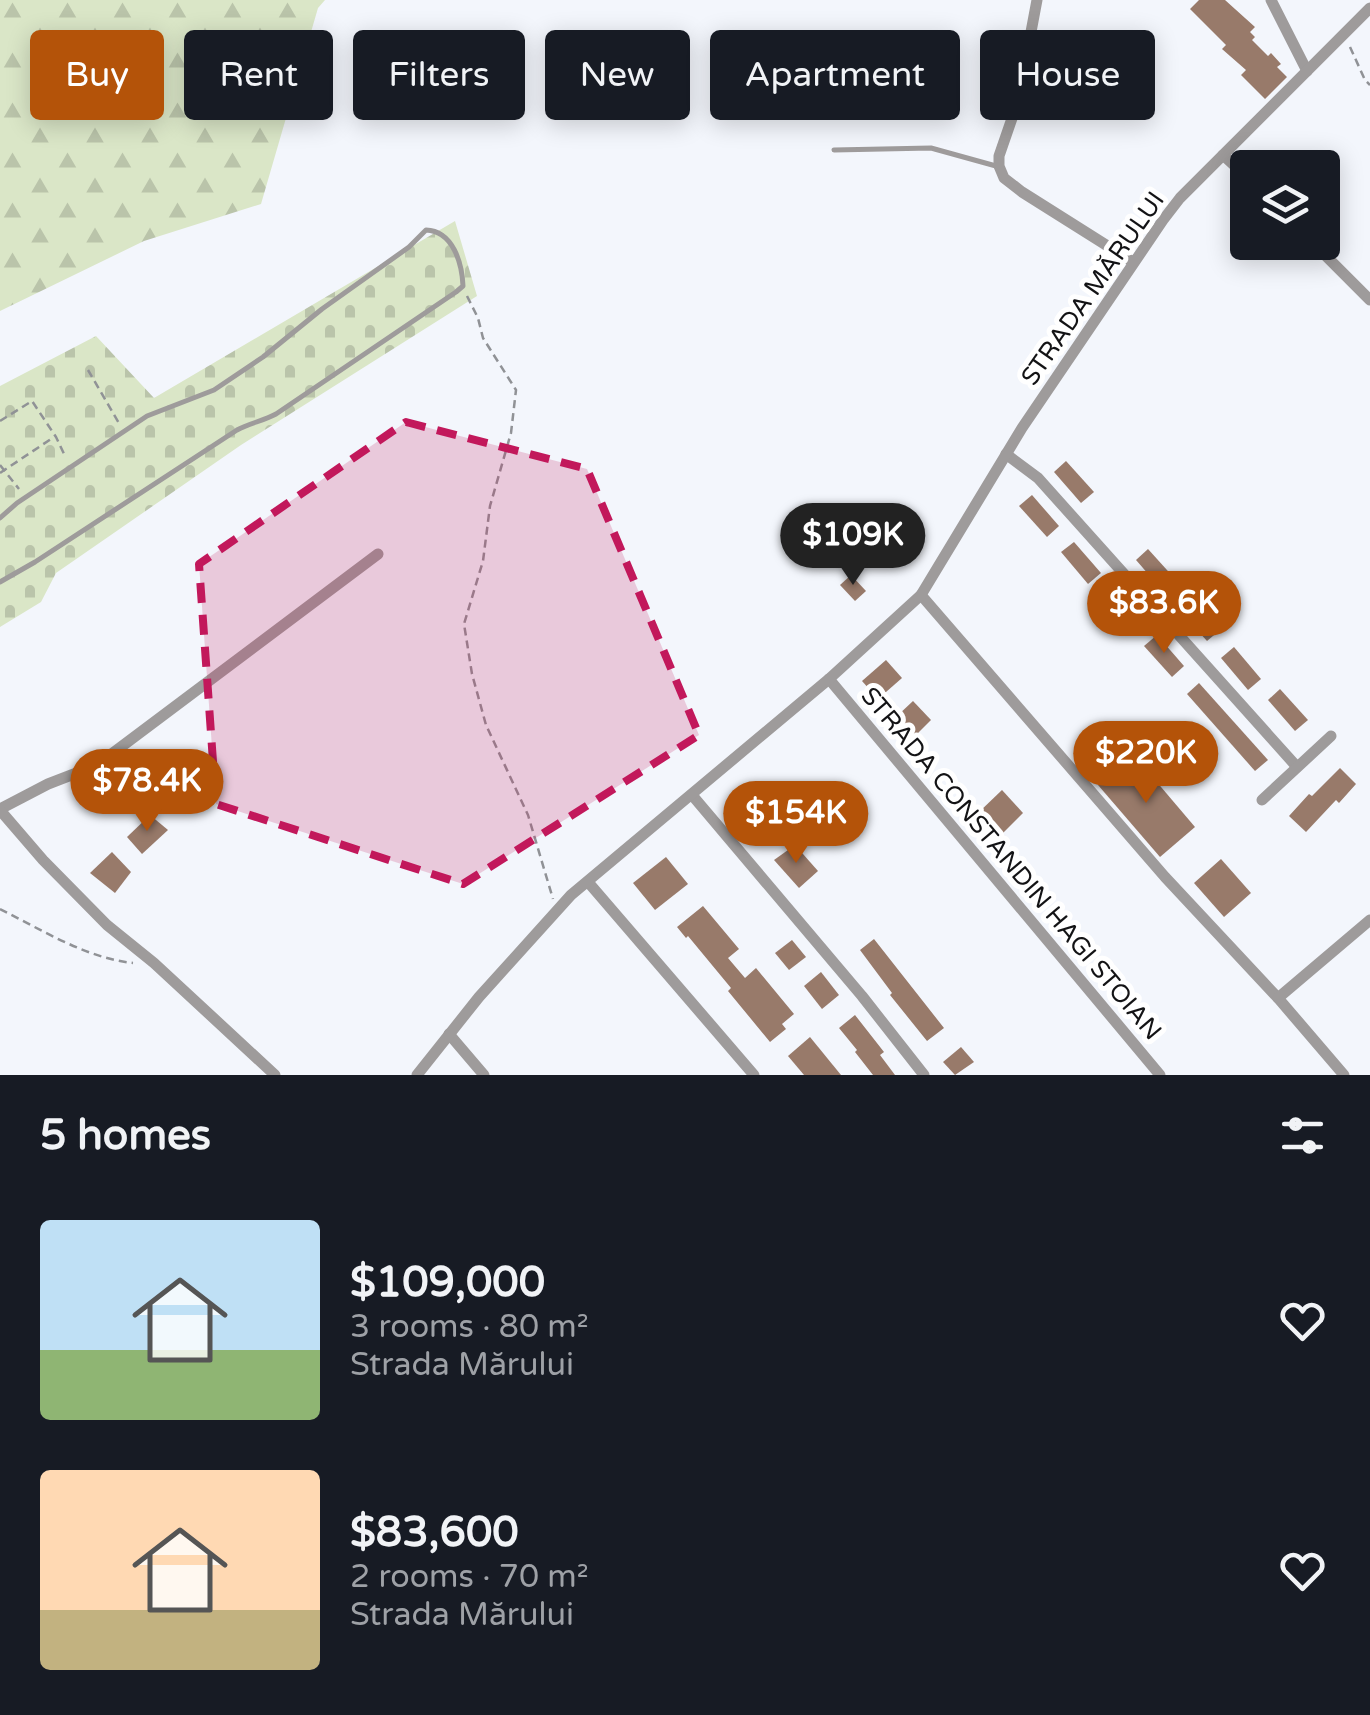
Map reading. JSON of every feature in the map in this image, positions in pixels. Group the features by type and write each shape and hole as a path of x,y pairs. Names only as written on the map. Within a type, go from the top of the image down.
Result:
{"street":[{"path":"1037,0 1018,101 999,166 1004,178 1022,192 1133,262"},
{"path":"1271,0 1307,71"},
{"name":"STRADA MĂRULUI","path":"417,1075 556,910 829,679 921,595 1006,454 1180,198 1370,8"},
{"path":"1224,155 1230,161"},
{"path":"1330,260 1370,300"},
{"path":"1006,454 1038,478 1297,767"},
{"path":"275,1075 107,925 0,809 97,765 378,554"},
{"path":"921,595 1165,877 1344,1075"},
{"name":"STRADA CONSTANDIN HAGI STOIAN","path":"829,679 1160,1075"},
{"path":"1262,800 1331,736"},
{"path":"692,795 924,1075"},
{"path":"588,882 754,1075"},
{"path":"1278,998 1370,920"},
{"path":"449,1034 484,1075"}],"lane":[{"path":"834,150 930,148 999,166"},
{"path":"0,518 147,416 214,390 426,230 444,236 456,251 463,286 276,414 238,430 0,582"}],"path":[{"path":"1339,40 1353,49 1370,85"},
{"path":"463,286 483,338 516,390 511,433 490,506 483,561 464,624 486,725 528,815 556,910"},
{"path":"88,370 123,431"},
{"path":"0,422 32,401 70,466"},
{"path":"2,471 56,437"},
{"path":"0,465 26,498"},
{"path":"0,909 114,961 154,963"}],"highlighted area":[{"path":"406,422 587,469 699,735 463,884 216,804 199,564"}],"green space":[{"path":"0,0 325,0 318,8 312,30 184,30 184,120 285,120 261,204 144,241 0,311"},
{"path":"455,221 477,296 241,445 56,573 41,602 0,627 0,386 96,336 154,398"}],"building":[{"path":"1199,0 1225,0 1255,27 1250,32 1255,37 1252,40 1281,64 1277,67 1287,77 1265,99 1241,75 1246,70 1222,49 1226,45 1190,9"},
{"path":"1066,461 1094,492 1081,503 1054,472"},
{"path":"1032,495 1059,526 1047,537 1019,506"},
{"path":"1074,542 1101,573 1088,584 1061,552"},
{"path":"1148,549 1176,580 1163,591 1136,560"},
{"path":"851,575 866,591 855,601 840,585"},
{"path":"1116,588 1143,620 1130,631 1103,599"},
{"path":"1192,599 1220,630 1207,641 1179,610"},
{"path":"1157,635 1184,666 1172,677 1144,646"},
{"path":"1234,647 1261,679 1248,690 1221,658"},
{"path":"886,660 902,678 878,699 862,681"},
{"path":"1199,683 1268,760 1255,771 1187,694"},
{"path":"1280,689 1308,720 1295,731 1268,700"},
{"path":"913,701 931,720 915,736 896,717"},
{"path":"1133,754 1195,827 1160,857 1098,785"},
{"path":"1340,768 1356,784 1306,832 1289,816"},
{"path":"1002,790 1023,813 999,837 977,814"},
{"path":"150,815 168,830 142,854 127,837"},
{"path":"795,845 818,871 799,888 774,860"},
{"path":"112,852 131,872 115,893 90,873"},
{"path":"666,857 688,884 655,910 633,883"},
{"path":"1221,859 1251,893 1224,917 1194,883"},
{"path":"703,906 739,949 728,958 745,978 756,968 794,1014 782,1024 786,1029 770,1042 728,991 731,988 677,927"},
{"path":"874,939 944,1028 927,1041 860,950"},
{"path":"792,940 806,957 789,970 775,953"},
{"path":"821,972 839,995 822,1009 804,986"},
{"path":"855,1015 884,1052 880,1055 895,1075 873,1075 839,1028"},
{"path":"810,1037 841,1075 804,1075 788,1056"},
{"path":"961,1047 974,1062 955,1075 943,1062"}]}
